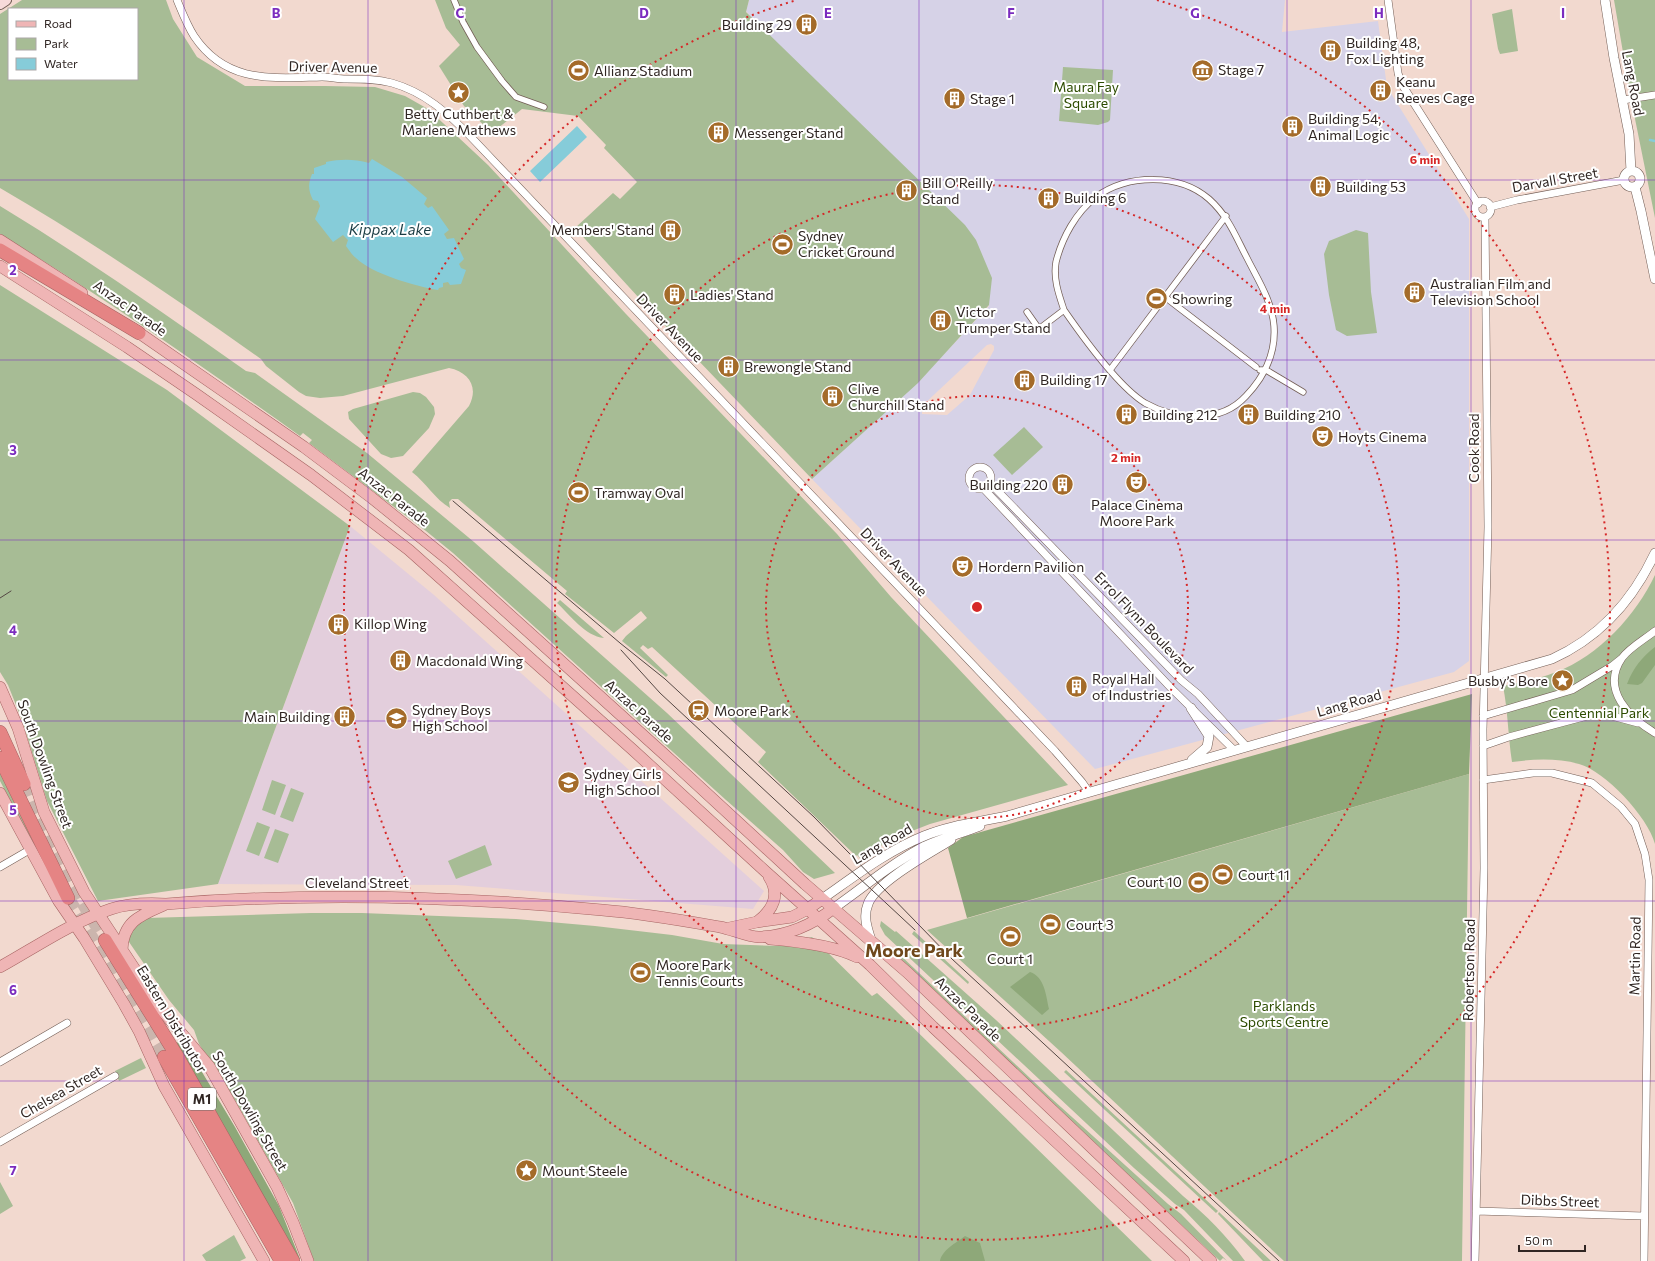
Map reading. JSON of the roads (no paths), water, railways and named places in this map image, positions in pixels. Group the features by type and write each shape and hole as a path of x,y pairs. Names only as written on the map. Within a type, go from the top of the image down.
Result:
{"highway":[{"path":"0,250 139,333"},
{"path":"0,732 24,784"},
{"path":"0,758 68,898"},
{"name":"Eastern Distributor","path":"106,940 177,1056 293,1261"},
{"name":"Eastern Distributor","path":"164,1057 281,1261"}],"main road":[{"path":"0,4 6,0"},
{"name":"Anzac Parade","path":"0,240 66,281 304,447 428,542 659,749 822,898 908,973 1211,1261"},
{"path":"0,266 127,347 196,394 311,475 409,550 634,750 766,872 820,919 870,965 938,1032 1184,1261"},
{"name":"South Dowling Street","path":"0,687 18,728 44,812 84,892 109,927 122,950 161,1009 209,1066 277,1187 293,1222 308,1261"},
{"path":"0,793 58,900 84,938 124,1004 139,1031 164,1086 264,1261"},
{"path":"757,922 768,913 775,901 775,889 766,872"},
{"name":"Cleveland Street","path":"0,967 75,925 99,914 127,905 151,903 166,904 323,897 448,899 547,904 642,914 727,928 758,937 787,932 808,926 834,908"},
{"name":"Cleveland Street","path":"727,928 792,916 808,909 822,898"},
{"path":"122,950 124,935 129,925 145,913 166,904"},
{"path":"758,937 842,951 870,965"}],"street":[{"name":"Driver Avenue","path":"177,0 190,28 204,48 223,65 238,72 252,76 271,78 323,77 376,80 391,83 415,92 444,111 471,137 1055,751 1089,792"},
{"path":"454,0 463,22 477,47 516,98 544,107"},
{"path":"1388,0 1398,73 1401,84 1478,204"},
{"name":"Lang Road","path":"1605,0 1614,58 1629,134 1631,171"},
{"path":"1623,100 1655,95"},
{"path":"1631,171 1636,172 1640,176 1639,184 1635,187 1628,186 1624,180 1625,175 1631,171"},
{"path":"1150,180 1167,181 1182,185 1207,198 1226,216 1271,306 1274,334 1273,352 1266,370 1257,385 1243,399 1226,411 1208,416 1185,417 1166,412 1145,403 1129,390 1110,370 1064,310 1056,286 1056,263 1063,241 1082,210 1097,197 1116,186 1150,180"},
{"name":"Darvall Street","path":"1490,207 1517,200 1624,180"},
{"path":"1635,187 1655,279"},
{"path":"1486,202 1490,207 1490,212 1485,217 1476,213 1478,204 1486,202"},
{"path":"1110,370 1226,216"},
{"name":"Cook Road","path":"1484,679 1488,527 1485,217"},
{"path":"1165,298 1258,369 1266,370 1303,392"},
{"path":"1027,312 1039,329 1064,310"},
{"path":"980,467 987,470 991,476 990,483 984,489 974,488 969,483 968,476 972,470 980,467"},
{"name":"Errol Flynn Boulevard","path":"990,483 1181,680 1203,699 1247,747"},
{"name":"Errol Flynn Boulevard","path":"984,489 1072,585 1191,708 1234,750"},
{"name":"Lang Road","path":"834,908 880,874 932,843 1007,816 1552,659 1576,647 1594,635 1613,618 1640,581 1655,552"},
{"path":"1483,716 1572,690 1601,673 1655,631"},
{"path":"1622,658 1616,673 1616,692 1622,706 1638,723"},
{"name":"Robertson Road","path":"1475,1261 1484,868 1484,679"},
{"path":"1187,764 1204,750 1208,742 1208,733 1191,708"},
{"path":"1483,746 1508,737 1587,716 1599,715 1612,716 1638,723 1655,733"},
{"name":"Martin Road","path":"1483,780 1532,772 1552,773 1592,783 1621,807 1635,824 1645,854 1649,880 1644,1261"},
{"name":"Lang Road","path":"822,898 880,858 909,842 949,828 1007,816"},
{"path":"871,940 867,927 866,912 870,900 875,892 881,886 928,854 964,832"},
{"path":"0,867 31,849"},
{"path":"0,1062 67,1023"},
{"name":"Chelsea Street","path":"0,1142 115,1076"},
{"name":"Dibbs Street","path":"1476,1211 1644,1216"}],"water":[{"path":"577,126 587,137 540,182 530,171"},
{"name":"Kippax Lake","path":"372,159 402,177 427,198 424,204 428,208 432,206 449,230 444,234 447,239 454,238 464,259 459,264 461,268 466,270 461,284 450,285 448,282 443,283 443,287 439,288 438,290 418,286 383,274 363,264 355,257 346,246 348,240 343,235 333,242 315,219 320,206 318,201 313,200 309,190 312,174 314,174 314,168 326,164 326,162 332,161 353,160 369,163"}],"waterway":[{"path":"1650,140 1655,141"}],"tunnel":[{"path":"24,784 51,845 71,883 105,940"},
{"path":"68,898 164,1057"}],"tram line":[{"path":"453,501 620,643 665,679 814,817 952,959 1279,1261"},
{"path":"0,598 11,591"},
{"path":"621,650 660,693 915,930"}],"place":[{"name":"Building 29","path":"807,25"},
{"name":"Building 48, Fox Lighting","path":"1331,51"},
{"name":"Stage 7","path":"1202,70"},
{"name":"Allianz Stadium","path":"578,71"},
{"name":"Keanu Reeves Cage","path":"1381,90"},
{"name":"Betty Cuthbert & Marlene Mathews","path":"459,92"},
{"name":"Stage 1","path":"955,99"},
{"name":"Building 54, Animal Logic","path":"1293,127"},
{"name":"Messenger Stand","path":"718,133"},
{"name":"Building 53","path":"1321,187"},
{"name":"Bill O'Reilly Stand","path":"907,191"},
{"name":"Building 6","path":"1048,198"},
{"name":"Members' Stand","path":"670,230"},
{"name":"Sydney Cricket Ground","path":"783,244"},
{"name":"Australian Film and Television School","path":"1414,292"},
{"name":"Ladies' Stand","path":"675,295"},
{"name":"Showring","path":"1157,299"},
{"name":"Victor Trumper Stand","path":"940,320"},
{"name":"Brewongle Stand","path":"728,367"},
{"name":"Building 17","path":"1024,380"},
{"name":"Clive Churchill Stand","path":"833,397"},
{"name":"Building 212","path":"1126,415"},
{"name":"Building 210","path":"1248,415"},
{"name":"Hoyts Cinema","path":"1322,437"},
{"name":"Palace Cinema Moore Park","path":"1137,483"},
{"name":"Building 220","path":"1063,485"},
{"name":"Tramway Oval","path":"578,493"},
{"name":"Hordern Pavilion","path":"962,567"},
{"name":"Killop Wing","path":"338,624"},
{"name":"Macdonald Wing","path":"401,661"},
{"name":"Busby’s Bore","path":"1563,681"},
{"name":"Royal Hall of Industries","path":"1076,687"},
{"name":"Moore Park","path":"698,711"},
{"name":"Main Building","path":"345,717"},
{"name":"Sydney Boys High School","path":"397,718"},
{"name":"Sydney Girls High School","path":"568,782"},
{"name":"Court 11","path":"1223,875"},
{"name":"Court 10","path":"1198,882"},
{"name":"Court 3","path":"1051,925"},
{"name":"Court 1","path":"1010,937"},
{"name":"Moore Park Tennis Courts","path":"640,973"},
{"name":"Mount Steele","path":"526,1171"}],"district":[{"name":"Moore Park","path":"914,951"}],"park label":[{"name":"Maura Fay Square","path":"1086,96"},
{"name":"Centennial Park","path":"1599,713"},
{"name":"Parklands Sports Centre","path":"1284,1014"}]}
